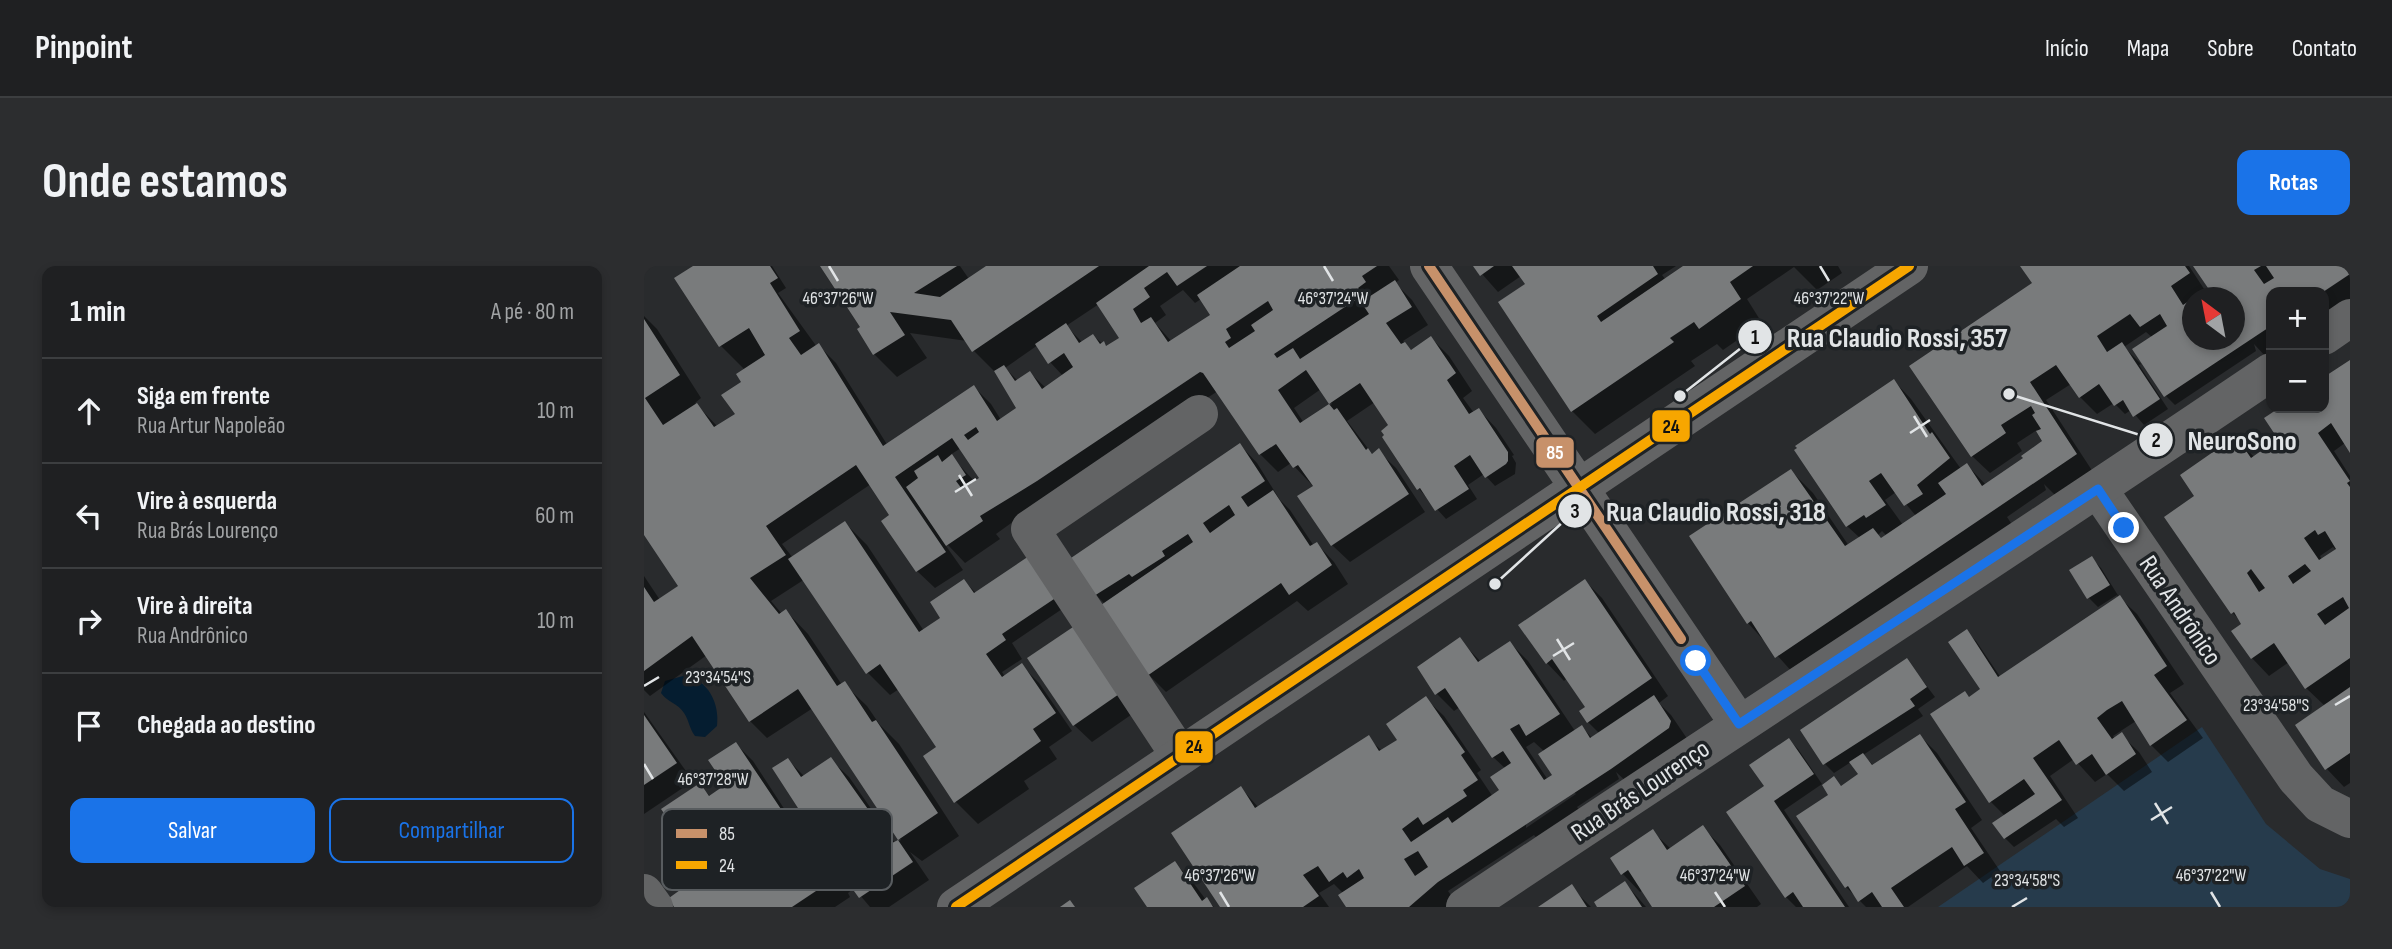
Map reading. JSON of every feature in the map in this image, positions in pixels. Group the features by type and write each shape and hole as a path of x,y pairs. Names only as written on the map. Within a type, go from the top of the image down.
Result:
{"street":[{"path":"1429,266 1739,724"},
{"path":"956,907 1909,266"},
{"path":"2329,333 2350,318"},
{"name":"Rua Brás Lourenço","path":"1465,907 2266,375"},
{"path":"1180,756 1030,529 1199,414"},
{"name":"Rua Andrônico","path":"2098,489 2296,778 2320,804 2350,819"},
{"path":"644,892 654,907"}],"shaded area":[{"path":"683,676 706,687 714,701 717,726 705,737 695,736 682,710 661,693 665,681"},
{"path":"2202,727 2266,824 2320,869 2350,879 2350,907 1938,907"}],"building":[{"path":"693,266 770,266 778,278 770,283 800,331 789,338 801,355 819,343 883,446 974,385 997,421 1016,408 994,371 1004,365 1015,381 1030,371 1042,389 1073,367 1064,353 1048,364 1035,344 1066,323 1079,343 1093,334 1100,344 1104,341 1106,346 1119,338 1096,303 1149,266 1207,266 1177,286 1167,272 1144,288 1150,297 1133,309 1141,323 1151,317 1168,342 1210,315 1197,295 1240,266 1377,266 1362,276 1366,282 1358,288 1363,295 1274,354 1277,358 1293,348 1300,359 1369,314 1361,302 1395,280 1412,307 1386,323 1401,344 1405,342 1411,350 1431,336 1456,373 1447,380 1469,414 1479,408 1508,452 1508,461 1485,478 1470,455 1454,466 1469,489 1435,511 1420,488 1417,490 1382,437 1384,435 1381,431 1388,425 1360,383 1329,404 1334,410 1337,408 1366,450 1368,448 1372,454 1379,448 1409,494 1331,546 1297,496 1313,486 1298,465 1293,468 1276,444 1259,455 1200,372 980,516 983,521 946,546 906,487 918,478 914,471 938,455 942,462 952,454 966,475 956,481 962,489 979,478 952,438 895,477 946,552 916,572 881,521 889,515 856,465 766,526 786,555 750,578 779,614 786,609 837,686 845,681 872,722 876,720 938,813 898,840 892,831 892,809 877,809 798,689 749,722 692,636 644,671 644,587 654,602 678,586 644,535 644,319 680,375 645,398 663,425 697,403 714,427 735,414 721,395 741,382 736,374 765,355 749,328 719,347 674,278","holes":["1268,301 1273,310 1251,325 1255,331 1229,348 1225,342 1231,338 1226,329","1306,370 1329,404 1300,423 1278,390","976,427 979,432 968,440 964,435"]},
{"path":"820,266 957,266 914,293 940,297 986,266 1099,266 972,352 951,320 890,312 905,335 873,355 857,329 860,327"},
{"path":"1473,266 1494,266 1480,276"},
{"path":"1512,266 1653,266 1658,274 1597,316 1601,322 1683,266 1753,266 1730,282 1741,299 1699,329 1694,322 1670,338 1674,342 1571,412 1498,302 1525,284"},
{"path":"2020,266 2185,266 2190,273 2171,286 2182,303 2182,350 2235,350 2164,397 2132,349 2167,326 2160,314 2140,327 2130,314 2097,336 2107,352 2122,342 2160,399 2133,417 2123,400 2114,406 2099,384 2079,398 2056,365 2030,382 2077,454 1775,658 1751,621 1747,624 1689,536 1791,469 1845,546 1873,528 1881,538 1946,494 1938,483 1967,463 1982,486 2023,458 2021,456 2042,441 2036,431 2041,429 2032,415 2035,413 2031,406 2001,425 2006,433 1971,457 1909,366 2032,283"},
{"path":"2193,266 2261,266 2254,270 2264,284 2274,278 2266,266 2350,266 2350,274 2329,288 2266,287 2266,329 2245,343 2245,287 2207,287"},
{"path":"2350,360 2350,453 2331,423 2318,433 2350,481 2347,483 2350,487 2350,658 2305,689 2274,643 2251,659 2231,631 2241,624 2234,612 2231,614 2164,517 2194,496 2180,475 2236,436 2251,458 2278,439 2264,418 2272,413 2329,413 2329,374","holes":["2315,530 2318,535 2325,531 2336,549 2319,560 2304,538","2305,564 2311,571 2293,584 2288,576","2251,569 2265,588 2259,592 2247,573","2343,597 2349,608 2325,625 2317,614"]},
{"path":"1894,379 1930,434 1932,432 1950,458 1917,485 1923,494 1904,506 1881,473 1869,481 1886,505 1846,527 1794,450 1797,448 1795,446"},
{"path":"1240,443 1265,481 1241,497 1248,507 1273,490 1310,546 1317,542 1332,565 1289,595 1281,583 1147,676 1101,605 1193,542 1188,534 1162,551 1165,556 1094,596 1071,558","holes":["1229,505 1235,515 1210,533 1203,523"]},
{"path":"845,521 919,632 940,618 930,602 964,579 974,593 1029,556 1057,597 1002,634 1006,640 986,654 1002,677 1022,663 1056,713 1033,729 1041,741 954,803 923,756 936,747 880,664 866,674 788,559"},
{"path":"2092,556 2110,585 2087,599 2069,570"},
{"path":"1585,579 1652,678 1587,723 1579,711 1585,707 1552,659 1546,664 1518,625"},
{"path":"2120,595 2167,666 2154,675 2187,720 2150,746 2122,701 2107,710 2097,718 2112,739 2122,732 2136,754 2106,775 2092,754 2076,765 2059,740 2033,758 2062,800 2004,839 1992,823 2035,794 2024,779 1989,803 1930,714 1965,691 1969,697 1980,689 1948,642 1967,629 1998,677"},
{"path":"1076,625 1122,692 1073,726 1027,658"},
{"path":"1460,637 1478,662 1510,641 1560,714 1526,736 1519,724 1510,729 1544,780 1552,775 1538,754 1582,725 1590,738 1654,695 1671,721 1669,728 1438,882 1409,907 1346,907 1338,895 1364,878 1359,869 1347,878 1343,872 1329,882 1318,866 1303,875 1319,896 1303,907 1220,907 1171,833 1241,786 1255,808 1369,735 1379,751 1397,740 1386,724 1426,696 1465,752 1461,755 1478,780 1463,790 1467,796 1423,825 1418,817 1402,829 1411,842 1448,817 1452,823 1499,790 1490,777 1511,763 1503,751 1492,758 1445,688 1435,695 1417,667","holes":["1418,851 1428,867 1415,876 1404,859"]},
{"path":"1907,658 1927,687 1910,699 1915,706 1823,765 1800,730"},
{"path":"2350,687 2350,753 2325,770 2295,725"},
{"path":"644,715 677,763 644,785"},
{"path":"1920,734 1966,802 1955,809 1984,853 1964,866 1952,847 1922,867 1891,888 1904,907 1882,907 1872,892 1858,902 1848,886 1845,888 1796,816 1828,795 1822,785 1834,776 1841,786 1858,774 1849,762 1863,753 1872,765"},
{"path":"1789,738 1814,774 1774,801 1845,907 1803,907 1793,892 1785,898 1726,812 1764,786 1749,765"},
{"path":"736,742 781,809 662,810 661,809 700,783 709,796 725,785 708,760"},
{"path":"831,757 868,809 799,809 772,768 788,758 801,777"},
{"path":"1703,825 1745,886 1714,907 1652,907 1628,870 1621,875 1610,858 1653,829 1667,850"},
{"path":"898,840 913,862 892,876 892,843"},
{"path":"1175,861 1202,901 1207,897 1213,907 1147,907 1134,888"},
{"path":"1625,881 1642,907 1597,907 1594,902"},
{"path":"1572,884 1587,907 1538,907"},
{"path":"680,890 818,890 792,907 674,907 669,898"},
{"path":"853,890 871,890 859,898"},
{"path":"1070,900 1075,907 1060,907"}],"transit line":[{"name":"85","path":"1429,266 1681,639"},
{"name":"24","path":"956,907 1909,266"}],"place":[{"name":"NeuroSono","path":"2009,394"},
{"name":"Rua Claudio Rossi, 357","path":"1680,396"},
{"name":"Rua Claudio Rossi, 318","path":"1495,584"}],"route":[{"path":"1696,661 1739,724 2098,489 2124,528"}]}
